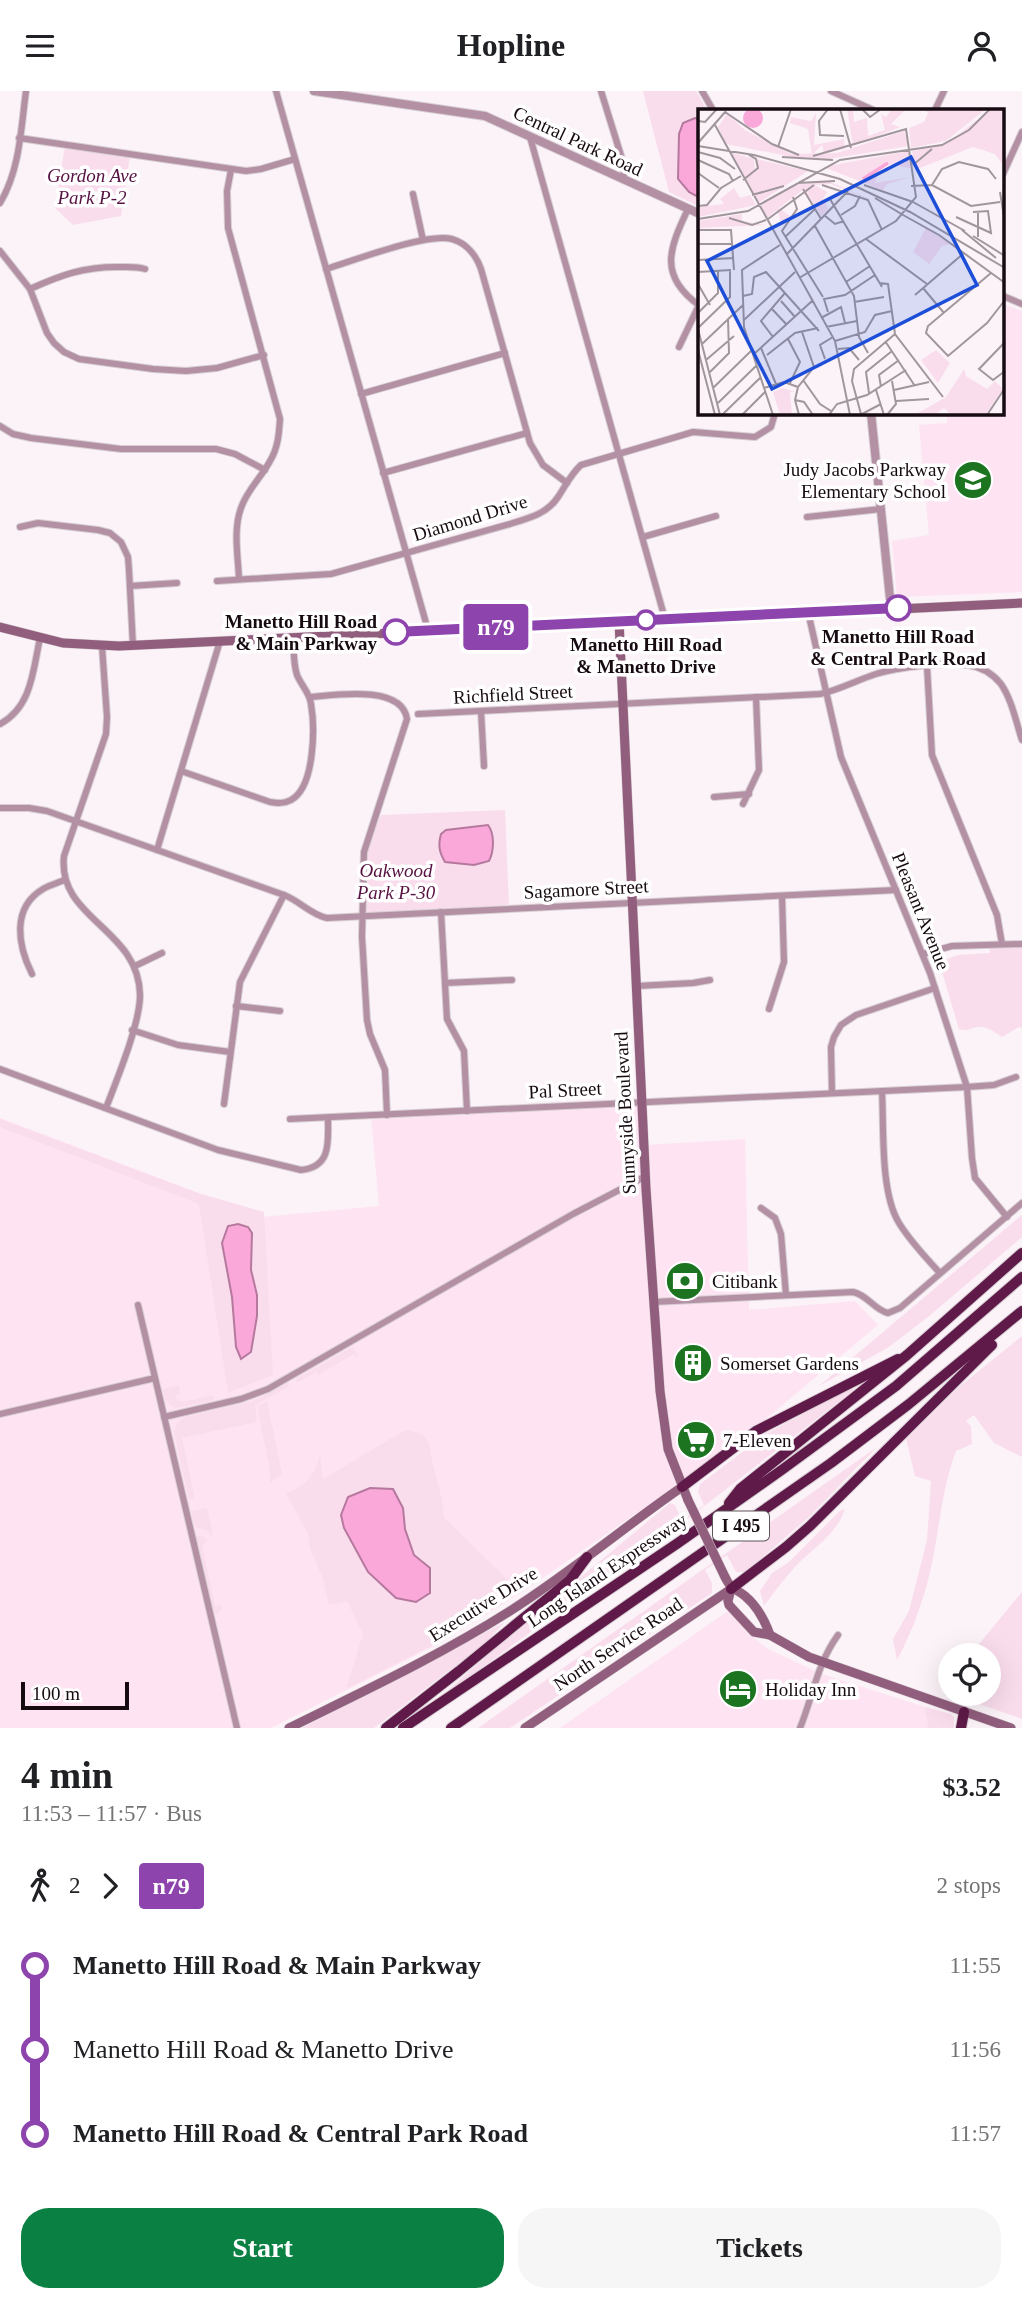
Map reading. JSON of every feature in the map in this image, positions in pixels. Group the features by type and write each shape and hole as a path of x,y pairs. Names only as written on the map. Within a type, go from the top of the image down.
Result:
{"highway":[{"path":"723,1511 740,1489 907,1355 1022,1253"},
{"name":"Long Island Expressway","path":"403,1728 723,1511 896,1386 1022,1277"},
{"path":"731,1589 810,1526 1022,1314"},
{"name":"Long Island Expressway","path":"451,1728 831,1463 1022,1314"},
{"path":"682,1487 756,1431 883,1364 907,1355"},
{"path":"386,1728 570,1580 587,1557"},
{"path":"961,1728 964,1712"}],"main road":[{"path":"0,627 63,643 133,646 1022,603"},
{"name":"Sunnyside Boulevard","path":"620,621 646,1176 653,1302 664,1425 668,1449 682,1487 731,1589 745,1596 765,1620 770,1635"},
{"name":"Executive Drive","path":"289,1728 438,1654 509,1611 682,1487"},
{"name":"Sunnyside Boulevard","path":"731,1589 729,1605 754,1632 770,1635 822,1663 1011,1728"},
{"name":"North Service Road","path":"525,1728 731,1589"}],"street":[{"path":"0,203 15,169 26,91"},
{"path":"276,91 428,630"},
{"name":"Central Park Road","path":"314,91 485,116 698,213"},
{"path":"601,91 623,162 624,179"},
{"path":"702,91 712,109"},
{"path":"831,91 871,109"},
{"path":"935,109 944,91"},
{"path":"1004,172 1022,132"},
{"path":"530,137 665,619"},
{"path":"19,138 231,170 261,169 295,159"},
{"path":"231,170 227,191 228,228 280,419 277,446 265,470 251,487 240,513 237,537 239,579"},
{"path":"413,194 423,240"},
{"path":"688,209 674,237 670,261 672,272 682,291 698,304"},
{"path":"326,269 423,240 452,239 464,244 474,254 481,269 530,443 543,465 567,483"},
{"path":"0,251 30,289 47,333 54,343 64,352 79,359 187,371 217,367 264,355"},
{"path":"30,289 61,275 93,267 145,269"},
{"path":"1004,296 1022,304"},
{"path":"679,347 698,307"},
{"path":"360,394 505,353"},
{"name":"Diamond Drive","path":"218,580 331,574 533,517 551,506 573,472 581,465 693,432 755,437 771,427 774,415"},
{"path":"871,415 891,608"},
{"path":"0,426 13,434 31,438 121,449 216,449 235,454 265,470"},
{"path":"383,473 527,433"},
{"path":"807,517 881,509"},
{"path":"643,537 716,516"},
{"path":"20,527 38,523 98,530 110,533 125,548 128,557 133,646"},
{"path":"130,586 177,583"},
{"name":"Pleasant Avenue","path":"808,612 841,757 923,954 967,1087 973,1170 980,1186 1007,1217"},
{"path":"181,771 270,802 292,800 303,785 312,760 313,743 310,697 298,677 293,637"},
{"path":"0,724 12,718 28,695 40,638"},
{"path":"157,850 220,641"},
{"path":"102,646 106,734 64,856 64,880 72,897 124,947 135,966 140,994 138,1013 106,1108"},
{"name":"Richfield Street","path":"418,714 827,692 878,673 905,667 968,665 994,677 1007,696 1022,740"},
{"path":"927,666 932,755 997,915 1002,944"},
{"path":"310,697 377,695 388,698 404,709 407,719 364,852 363,916 367,1020 385,1070 387,1115"},
{"path":"743,804 759,770 756,697"},
{"path":"481,711 484,766"},
{"path":"714,797 748,794"},
{"name":"Sagamore Street","path":"0,809 30,808 76,822 299,900 320,916 896,890"},
{"path":"32,974 20,945 20,923 23,914 34,896 64,880"},
{"path":"224,1104 240,982 284,895"},
{"path":"769,1009 784,962 782,896"},
{"path":"441,912 447,1019 464,1051 467,1111"},
{"path":"923,954 952,946 1022,944"},
{"path":"135,966 162,953"},
{"path":"444,983 512,980"},
{"path":"637,986 710,980"},
{"path":"832,1093 831,1047 841,1025 856,1014 934,988"},
{"path":"236,1006 280,1011"},
{"path":"132,1030 178,1045 230,1052"},
{"path":"0,1069 218,1150 301,1170 310,1169 324,1159 328,1143 328,1118"},
{"name":"Pal Street","path":"290,1119 967,1087 994,1085 1016,1077"},
{"path":"882,1091 887,1184 891,1208 906,1234 940,1273"},
{"path":"164,1417 241,1399 268,1389 573,1214 646,1176"},
{"path":"653,1302 853,1292 868,1298 883,1313 893,1312 1022,1203"},
{"path":"761,1208 775,1218 782,1234 786,1294"},
{"path":"138,1305 237,1728"},
{"path":"0,1414 155,1378"},
{"path":"800,1728 822,1663 838,1635"}],"shaded area":[{"path":"698,119 698,197 689,192 678,179 679,134 683,123"},
{"name":"Judy Jacobs Parkway Elementary School","path":"1004,304 1022,311 1022,592 897,597 892,541 929,535 919,425 947,423 947,415 1004,415"},
{"path":"488,825 493,843 489,861 474,865 445,862 440,848 441,834 446,830"},
{"path":"643,1101 646,1145 745,1139 749,1310 855,1301 878,1325 756,1427 679,1486 527,1589 442,1642 271,1728 0,1728 0,1118 262,1217 379,1206 371,1115"},
{"path":"238,1224 248,1227 252,1233 251,1270 257,1295 257,1316 251,1352 241,1359 236,1347 232,1297 222,1243 228,1226"},
{"path":"370,1488 393,1489 403,1508 405,1529 414,1555 430,1568 430,1593 416,1602 396,1598 368,1572 344,1528 341,1515 348,1497"},
{"path":"728,1611 750,1635 768,1649 822,1674 925,1707 928,1728 560,1728"}],"green space":[{"path":"643,91 696,91 706,109 698,109 698,206 669,192"},
{"name":"Gordon Ave Park P-2","path":"65,146 130,156 121,216 73,225 55,208"},
{"name":"Oakwood Park P-30","path":"505,810 509,905 365,913 366,852 381,815"},
{"path":"989,944 1022,945 1022,1028 1019,1027 1002,1037 985,1027 959,1029 939,962 958,955 990,953"},
{"path":"0,1119 198,1193 264,1212 273,1375 228,1393 199,1204 0,1127","holes":["238,1224 248,1227 251,1270 257,1295 257,1316 251,1352 236,1347 232,1297 222,1243 228,1226"]},
{"path":"1022,1215 1022,1237 928,1317 889,1347 819,1386"},
{"path":"1022,1336 1022,1457 994,1443 974,1415 966,1421 971,1426 972,1444 956,1451 945,1491 927,1585 897,1660 893,1639 909,1611 927,1540 931,1481 915,1476 906,1439 959,1387"},
{"path":"353,1347 358,1358 354,1354 318,1375 317,1371 297,1383 296,1379"},
{"path":"287,1384 290,1386 255,1405 257,1422 182,1438 195,1499 189,1499 174,1433 177,1423 185,1417 253,1401"},
{"path":"179,1385 180,1394 175,1395 177,1401 213,1395 214,1398 211,1401 175,1408 165,1400 163,1389"},
{"path":"852,1388 854,1390 681,1524 438,1699 670,1503 675,1505 682,1520 704,1505 698,1492 700,1484 761,1441 762,1436"},
{"path":"267,1401 282,1474 270,1483 270,1470 257,1406"},
{"path":"405,1430 421,1434 429,1442 444,1517 520,1592 439,1642 346,1689 363,1634 347,1601 329,1605 308,1534 286,1493 308,1480 320,1456 323,1479"},
{"path":"877,1447 809,1517 745,1572 736,1572 727,1555 705,1570 712,1583 712,1593 510,1728 478,1728"},
{"path":"207,1508 214,1539 207,1530 195,1527 191,1511"},
{"path":"845,1509 836,1526 795,1567 764,1606 760,1591 772,1573 789,1562"},
{"path":"196,1536 202,1536 208,1541 202,1545 215,1606 223,1607 217,1614 214,1613"},
{"path":"1022,1592 1022,1719 985,1706 1001,1706 1001,1643 980,1643"},
{"path":"505,1622 485,1643 374,1728 302,1728"},
{"path":"925,1707 951,1714 954,1717 954,1728 928,1728"}],"bus line":[{"name":"n79","path":"396,632 898,608"}],"place":[{"name":"Judy Jacobs Parkway Elementary School","path":"973,480"},
{"name":"Manetto Hill Road & Central Park Road","path":"898,608"},
{"name":"Manetto Hill Road & Manetto Drive","path":"646,620"},
{"name":"Manetto Hill Road & Main Parkway","path":"396,632"},
{"name":"Citibank","path":"685,1281"},
{"name":"Somerset Gardens","path":"693,1363"},
{"name":"7-Eleven","path":"696,1440"},
{"name":"Holiday Inn","path":"738,1689"}]}
